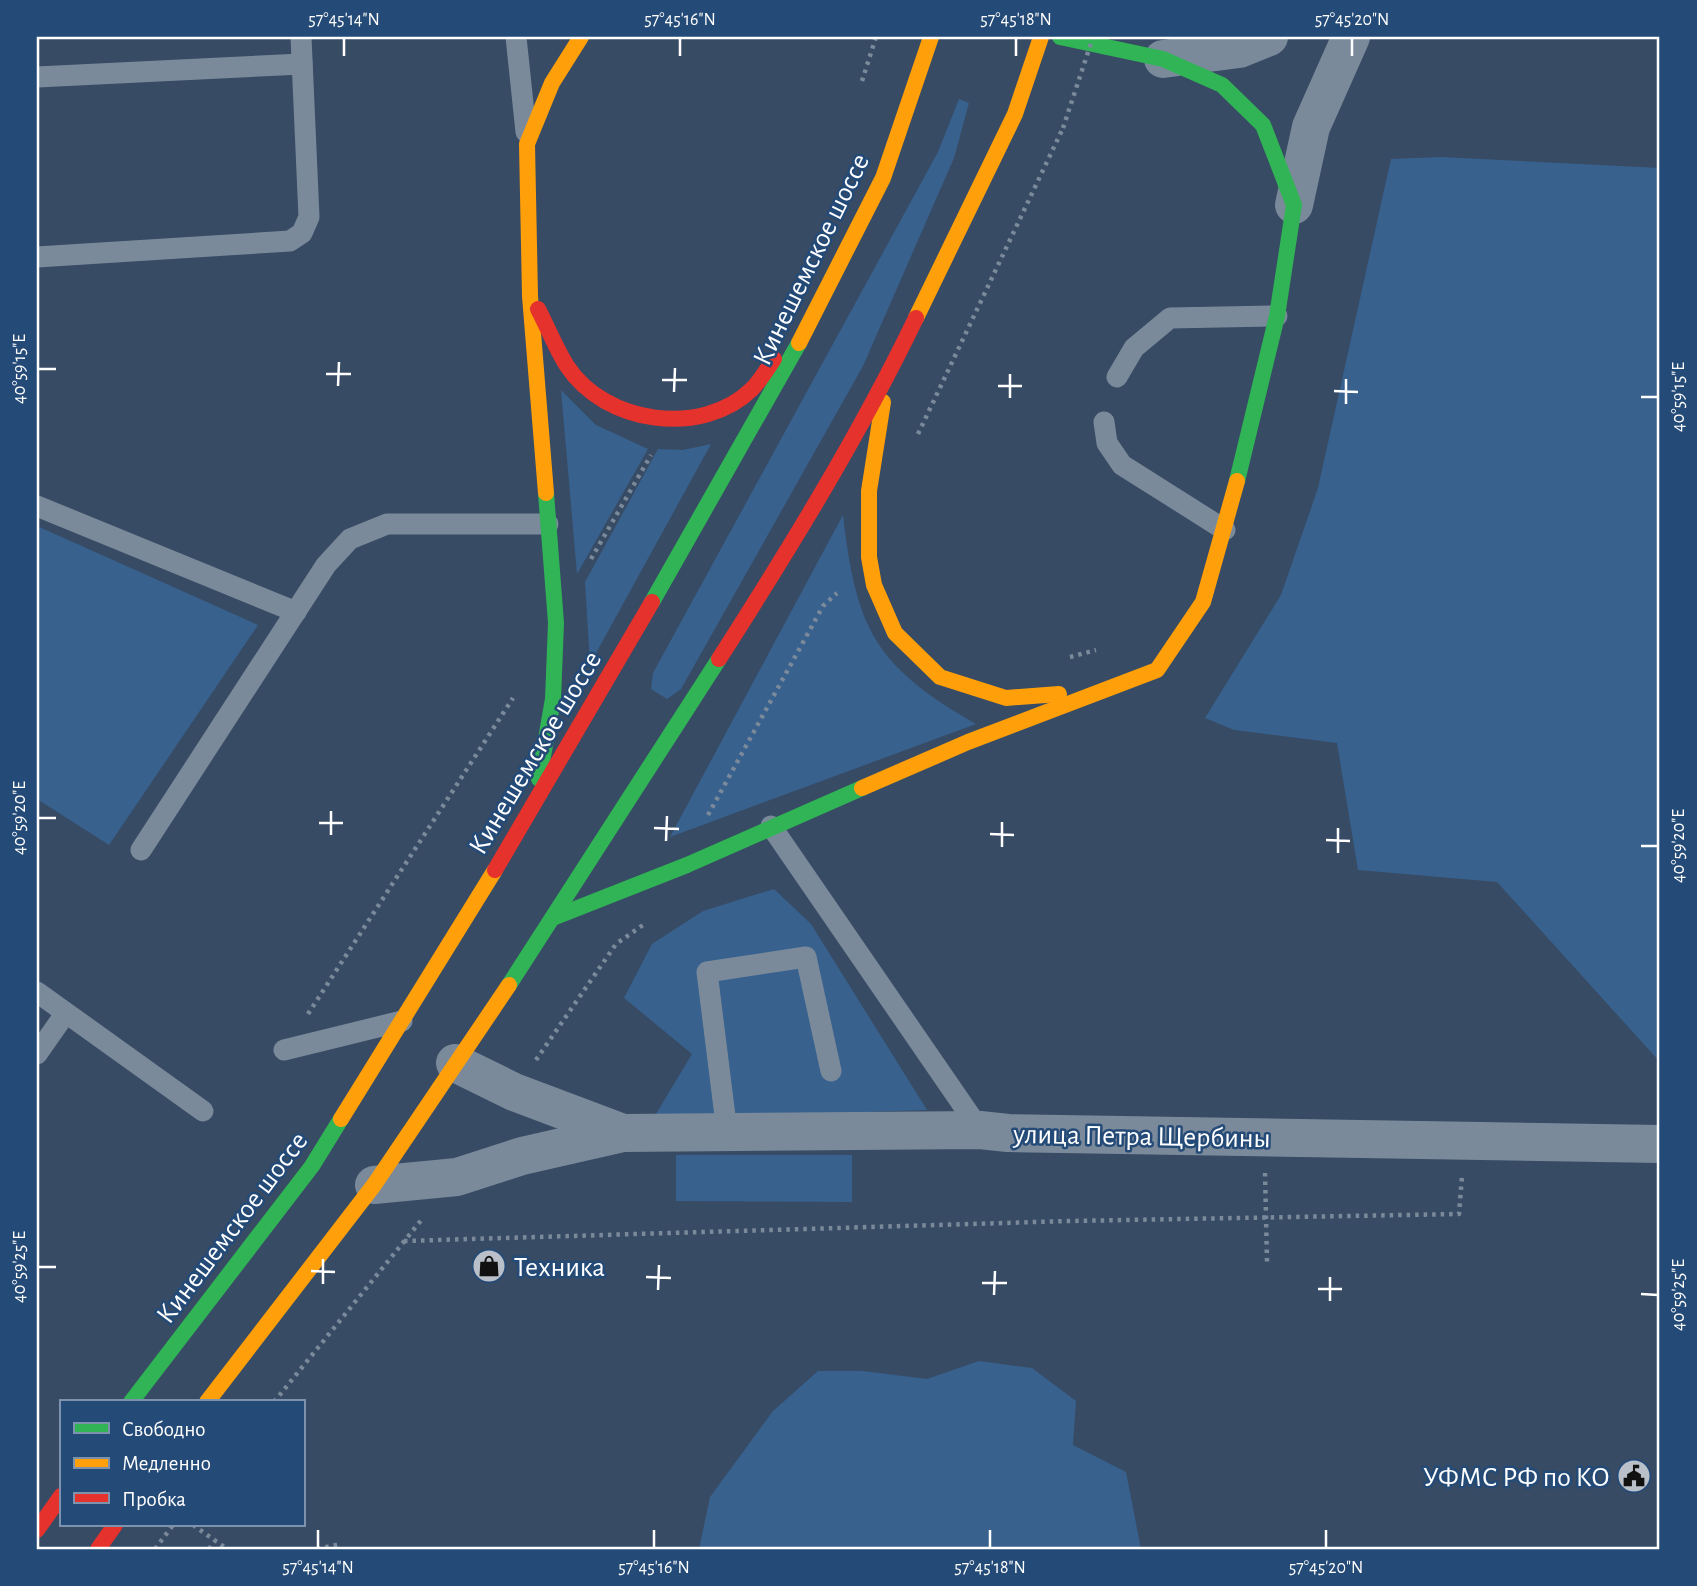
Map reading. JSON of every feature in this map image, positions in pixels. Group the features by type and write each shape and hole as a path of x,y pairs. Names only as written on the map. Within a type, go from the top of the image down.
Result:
{"main road":[{"path":"535,805 553,699 556,623 530,296 527,144 552,83 581,37"},
{"name":"Кинешемское шоссе","path":"133,1400 312,1166 535,805 755,425 829,288 883,178 931,37"},
{"path":"209,1400 374,1185 555,917 775,571 886,380 1015,114 1041,37"},
{"path":"555,917 1093,692 1157,670 1203,603 1225,530 1277,316 1294,205 1263,125 1222,85 1163,60 1059,37"},
{"path":"530,296 568,368 594,393 628,412 672,421 708,415 751,390 829,288"},
{"path":"886,380 869,491 869,556 874,585 895,633 940,677 1006,698 1093,692"},
{"path":"37,1530 60,1497"},
{"path":"98,1549 114,1526"}],"street":[{"path":"1163,60 1239,48 1269,37"},
{"path":"1294,205 1311,127 1350,37"},
{"name":"улица Петра Щербины","path":"455,1063 513,1092 623,1133"},
{"name":"улица Петра Щербины","path":"374,1185 457,1177 522,1156 623,1133 980,1129 1008,1133 1660,1144"}],"lane":[{"path":"37,257 290,241 302,233 309,217 301,37"},
{"path":"516,37 527,144"},
{"path":"37,77 302,64"},
{"path":"1117,377 1134,348 1170,318 1277,316"},
{"path":"1104,422 1107,443 1122,465 1225,530"},
{"path":"37,506 296,612"},
{"path":"141,850 326,565 350,539 387,524 548,524"},
{"path":"771,826 980,1129"},
{"path":"727,1132 707,972 806,957 831,1071"},
{"path":"37,992 203,1111"},
{"path":"37,1054 65,1014"},
{"path":"284,1051 404,1021"}],"path":[{"path":"862,81 876,37"},
{"path":"917,437 937,389 1063,128 1093,37"},
{"path":"585,569 653,451"},
{"path":"703,825 823,606 842,587"},
{"path":"1059,658 1109,647"},
{"path":"284,1051 519,688"},
{"path":"1264,1137 1267,1262"},
{"path":"404,1241 1459,1213 1464,1140"},
{"path":"155,1549 172,1526"},
{"path":"194,1526 227,1549"},
{"path":"209,1549 215,1541"},
{"path":"317,1549 341,1544"}],"shaded area":[{"path":"959,99 969,103 954,158 863,366 681,689 667,699 651,689 653,673 938,152"},
{"path":"1441,157 1660,168 1660,1062 1497,882 1358,870 1337,743 1234,730 1205,718 1281,595 1318,488 1391,159"},
{"path":"561,390 596,425 648,449 577,574"},
{"path":"711,444 590,664 585,582 658,449 683,450"},
{"path":"843,515 855,588 864,616 876,640 914,683 976,724 670,837"},
{"path":"37,526 258,625 109,845 37,799"},
{"path":"774,889 811,924 927,1110 653,1119 692,1054 624,998 652,944 703,911"},
{"path":"676,1155 852,1155 852,1202 676,1201"},
{"path":"979,1361 1032,1368 1076,1401 1073,1445 1126,1472 1141,1549 699,1549 710,1497 773,1411 818,1371 863,1371 927,1379"}],"traffic: fast":[{"path":"1060,37 1163,59 1222,85 1263,125 1294,205 1277,316 1237,481"},
{"path":"652,602 799,343"},
{"path":"539,779 553,699 556,623 546,493"},
{"path":"509,985 719,659"},
{"path":"555,917 687,865 862,788"},
{"path":"133,1400 312,1166 341,1119"}],"traffic: slow":[{"path":"546,493 530,296 527,144 552,83 581,37"},
{"path":"799,343 883,178 931,37"},
{"path":"916,318 1015,114 1041,37"},
{"path":"883,402 869,491 869,557 874,585 895,633 940,677 1006,698 1059,694"},
{"path":"862,788 968,742 1157,670 1203,602 1237,481"},
{"path":"341,1119 495,870"},
{"path":"209,1400 374,1185 509,985"}],"traffic: jam":[{"path":"538,309 567,366 584,386 605,401 629,412 655,418 682,419 707,414 731,404 752,389 774,359"},
{"path":"719,659 823,491 916,318"},
{"path":"495,870 652,602"},
{"path":"37,1530 60,1497"},
{"path":"98,1549 114,1526"}],"place":[{"name":"Техника","path":"489,1266"},
{"name":"УФМС РФ по КО","path":"1634,1476"}]}
